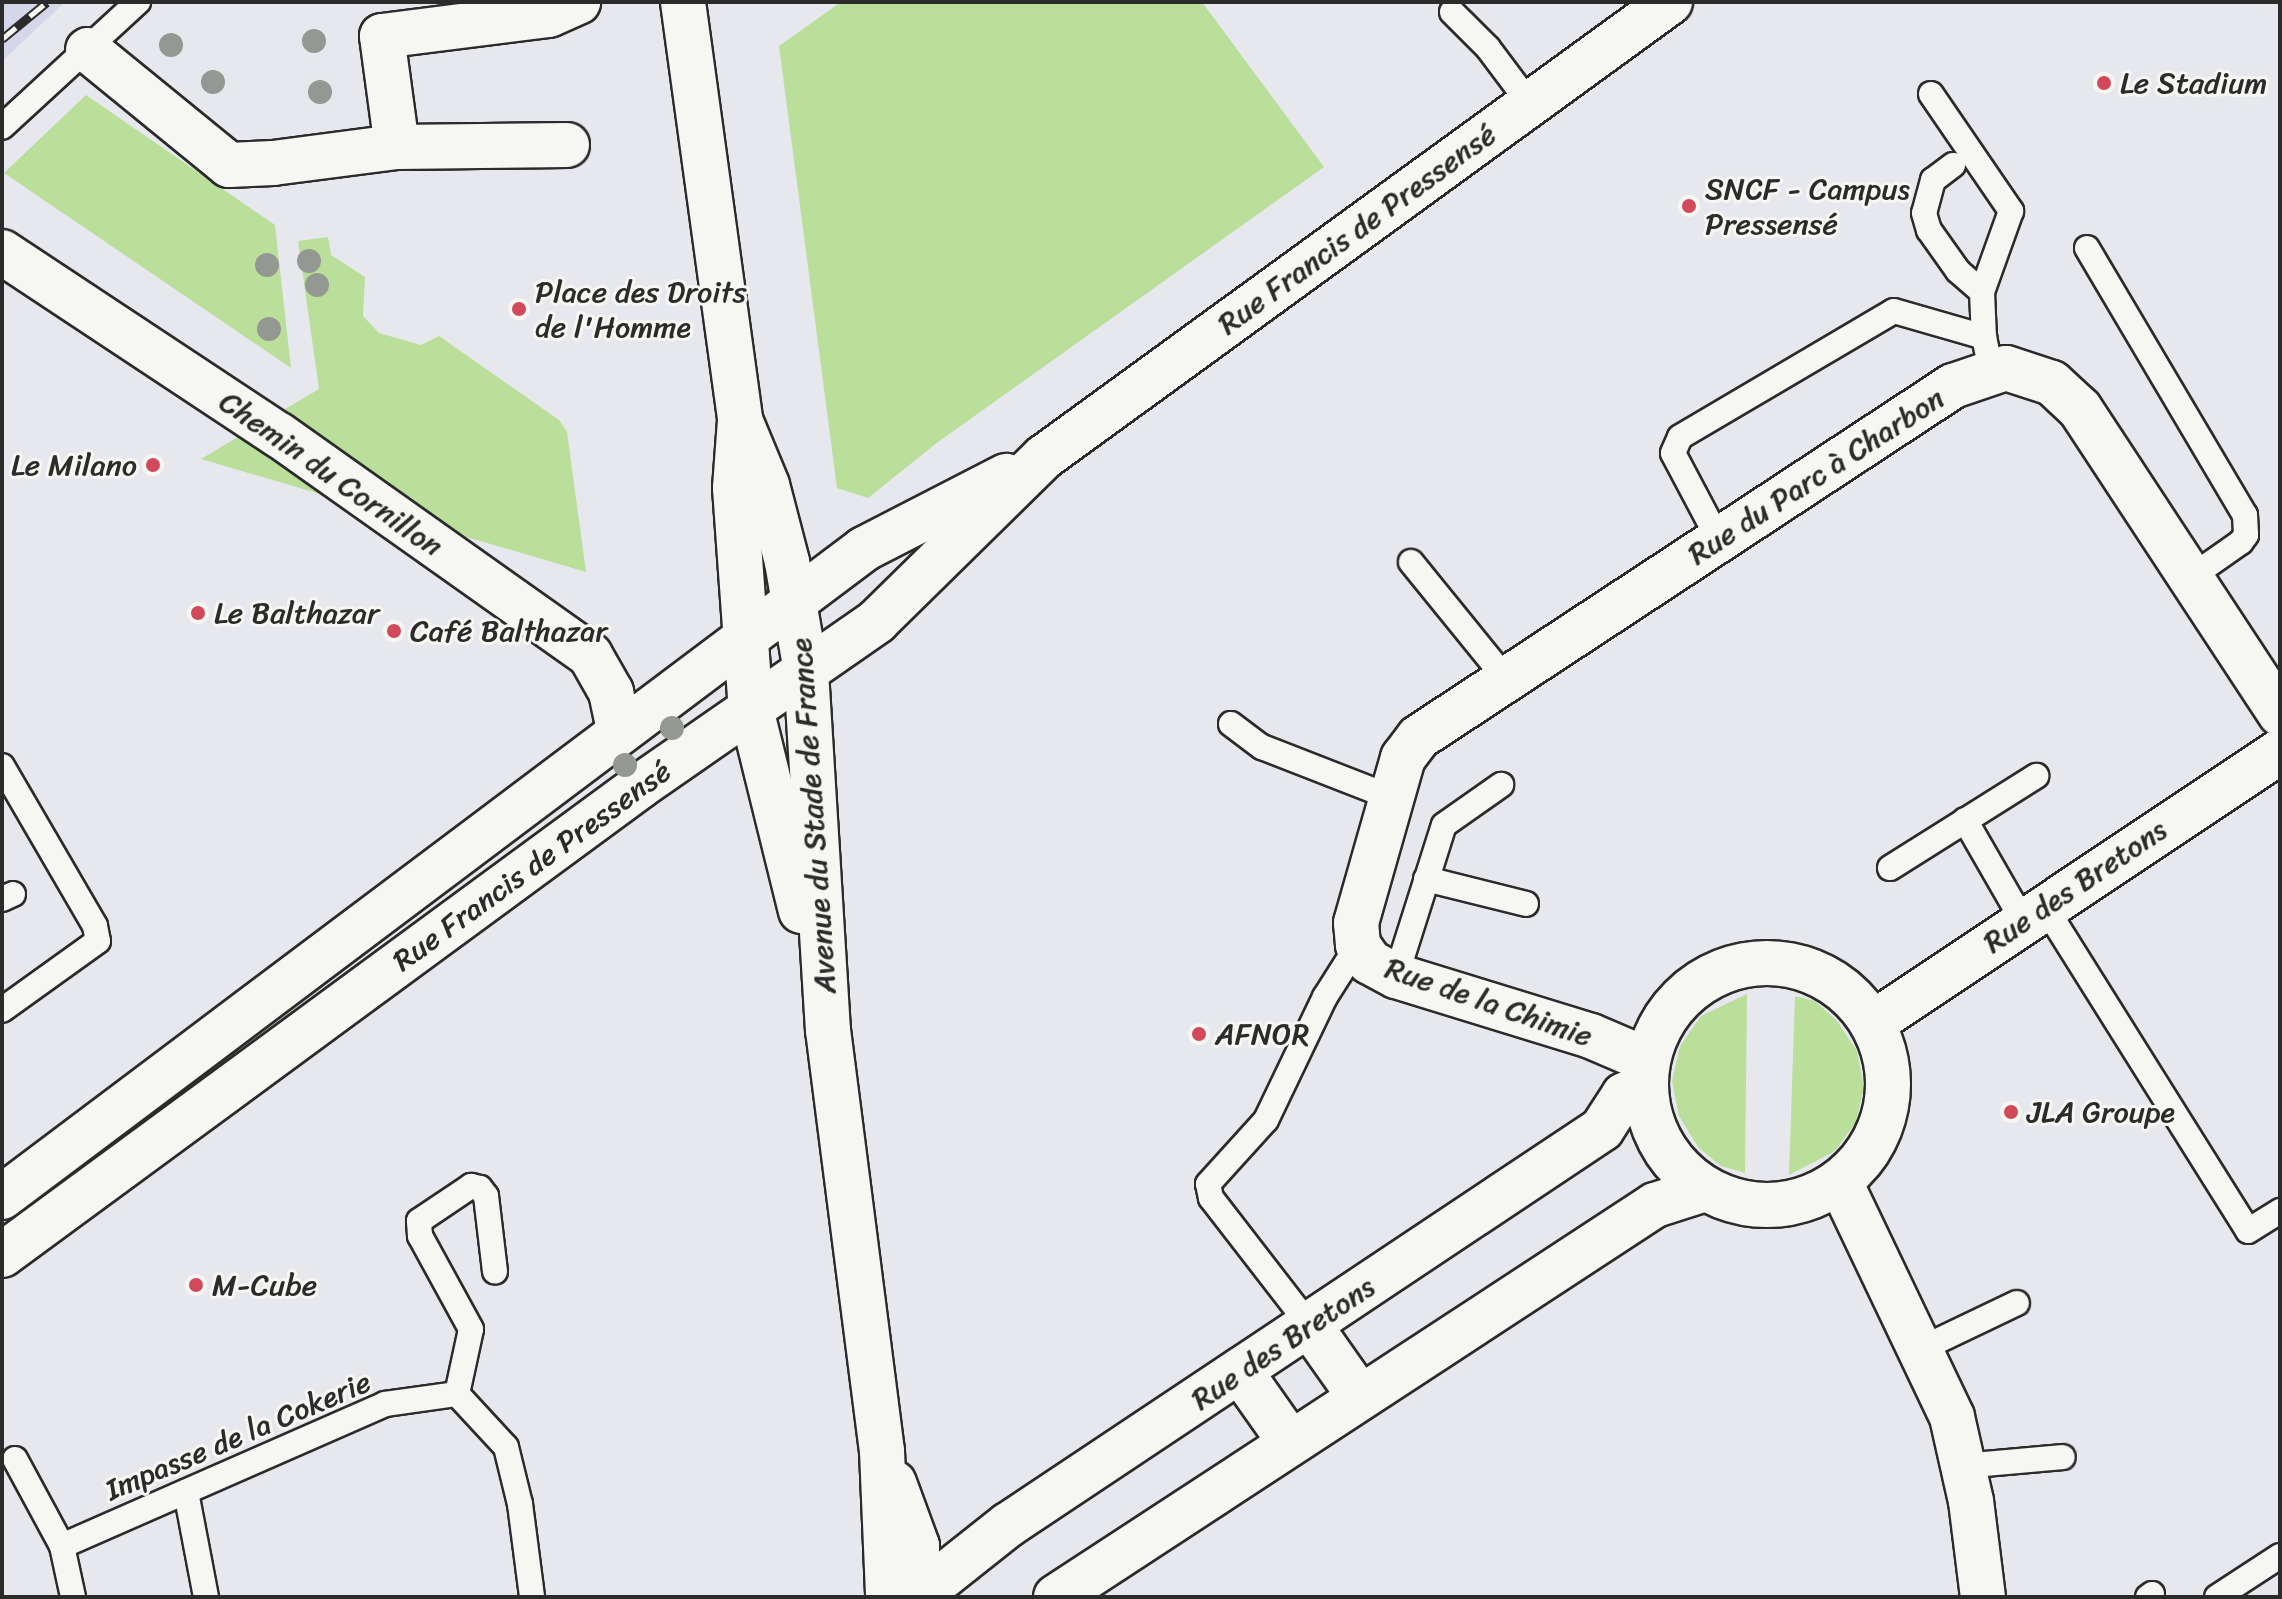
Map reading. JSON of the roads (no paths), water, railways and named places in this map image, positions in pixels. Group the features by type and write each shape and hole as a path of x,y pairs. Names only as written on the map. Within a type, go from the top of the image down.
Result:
{"street":[{"path":"397,147 380,19 549,15 578,2"},
{"name":"Avenue du Stade de France","path":"683,2 740,420 735,488 751,709 828,1030"},
{"name":"Rue Francis de Pressensé","path":"2,1255 751,709 877,621 1044,457 1670,2"},
{"path":"88,50 229,165 397,147 567,145"},
{"name":"Chemin du Cornillon","path":"2,252 279,435 590,655 611,692 619,730"},
{"path":"1987,353 2052,383 2080,409 2280,714"},
{"name":"Rue du Parc à Charbon","path":"1357,934 1390,797 1403,758 1419,737 1953,386 1987,353"},
{"name":"Avenue du Stade de France","path":"740,420 767,485 795,600 806,671 828,1030 882,1451 888,1597"},
{"name":"Rue Francis de Pressensé","path":"2,1197 619,730 864,549 1044,457"},
{"name":"Rue des Bretons","path":"1873,1023 2280,752"},
{"name":"Rue de la Chimie","path":"1357,934 1370,962 1396,976 1591,1036 1646,1073"},
{"path":"1772,961 1811,970 1846,991 1873,1023 1889,1079 1887,1109 1861,1162 1840,1182 1794,1203 1767,1206 1736,1202 1705,1189 1673,1163 1659,1139 1646,1073 1663,1020 1691,988 1729,968 1772,961"},
{"name":"Rue des Bretons","path":"917,1597 1008,1525 1602,1129 1624,1095 1646,1073"},
{"path":"1840,1182 1923,1348 1952,1417 1963,1466 1983,1597"},
{"path":"1056,1597 1655,1205 1705,1189"},
{"path":"1310,1326 1360,1397"},
{"path":"1240,1371 1290,1442"},
{"name":"Avenue du Stade de France","path":"882,1451 917,1546 917,1597"}],"lane":[{"path":"2,127 138,2"},
{"path":"1452,12 1488,48 1530,104"},
{"path":"1719,540 1673,453 1680,437 1894,311 1987,353 1982,292 2010,218 2009,202 1931,94"},
{"path":"1953,165 1933,180 1924,213 1929,230 1958,271 1982,292"},
{"path":"2087,248 2245,515 2246,535 2241,542 2191,577"},
{"path":"1411,562 1506,679"},
{"path":"1231,724 1262,747 1390,797"},
{"path":"2,766 95,926 98,941 2,1010"},
{"path":"1890,868 2036,776"},
{"path":"1396,976 1444,825 1501,785"},
{"path":"1965,820 2034,914 2248,1231 2280,1211"},
{"path":"1426,879 1526,904"},
{"path":"1310,1326 1211,1198 1208,1184 1266,1120 1357,934"},
{"path":"495,1271 486,1196 480,1188 471,1186 419,1221 420,1236 471,1329 457,1394 506,1447 520,1504 532,1597"},
{"path":"1923,1348 2017,1303"},
{"name":"Impasse de la Cokerie","path":"62,1546 385,1404 457,1394"},
{"path":"1963,1466 2063,1457"},
{"path":"15,1459 62,1546 73,1597"},
{"path":"186,1492 206,1597"},
{"path":"2217,1597 2280,1556"}],"railway":[{"path":"2,39 47,2"}],"place":[{"name":"Le Stadium","path":"2104,83"},
{"name":"SNCF - Campus Pressensé","path":"1689,206"},
{"name":"Place des Droits de l'Homme","path":"519,309"},
{"name":"Le Milano","path":"153,465"},
{"name":"Le Balthazar","path":"198,613"},
{"name":"Café Balthazar","path":"394,631"},
{"name":"AFNOR","path":"1199,1034"},
{"name":"JLA Groupe","path":"2011,1112"},
{"name":"M-Cube","path":"196,1285"}]}
